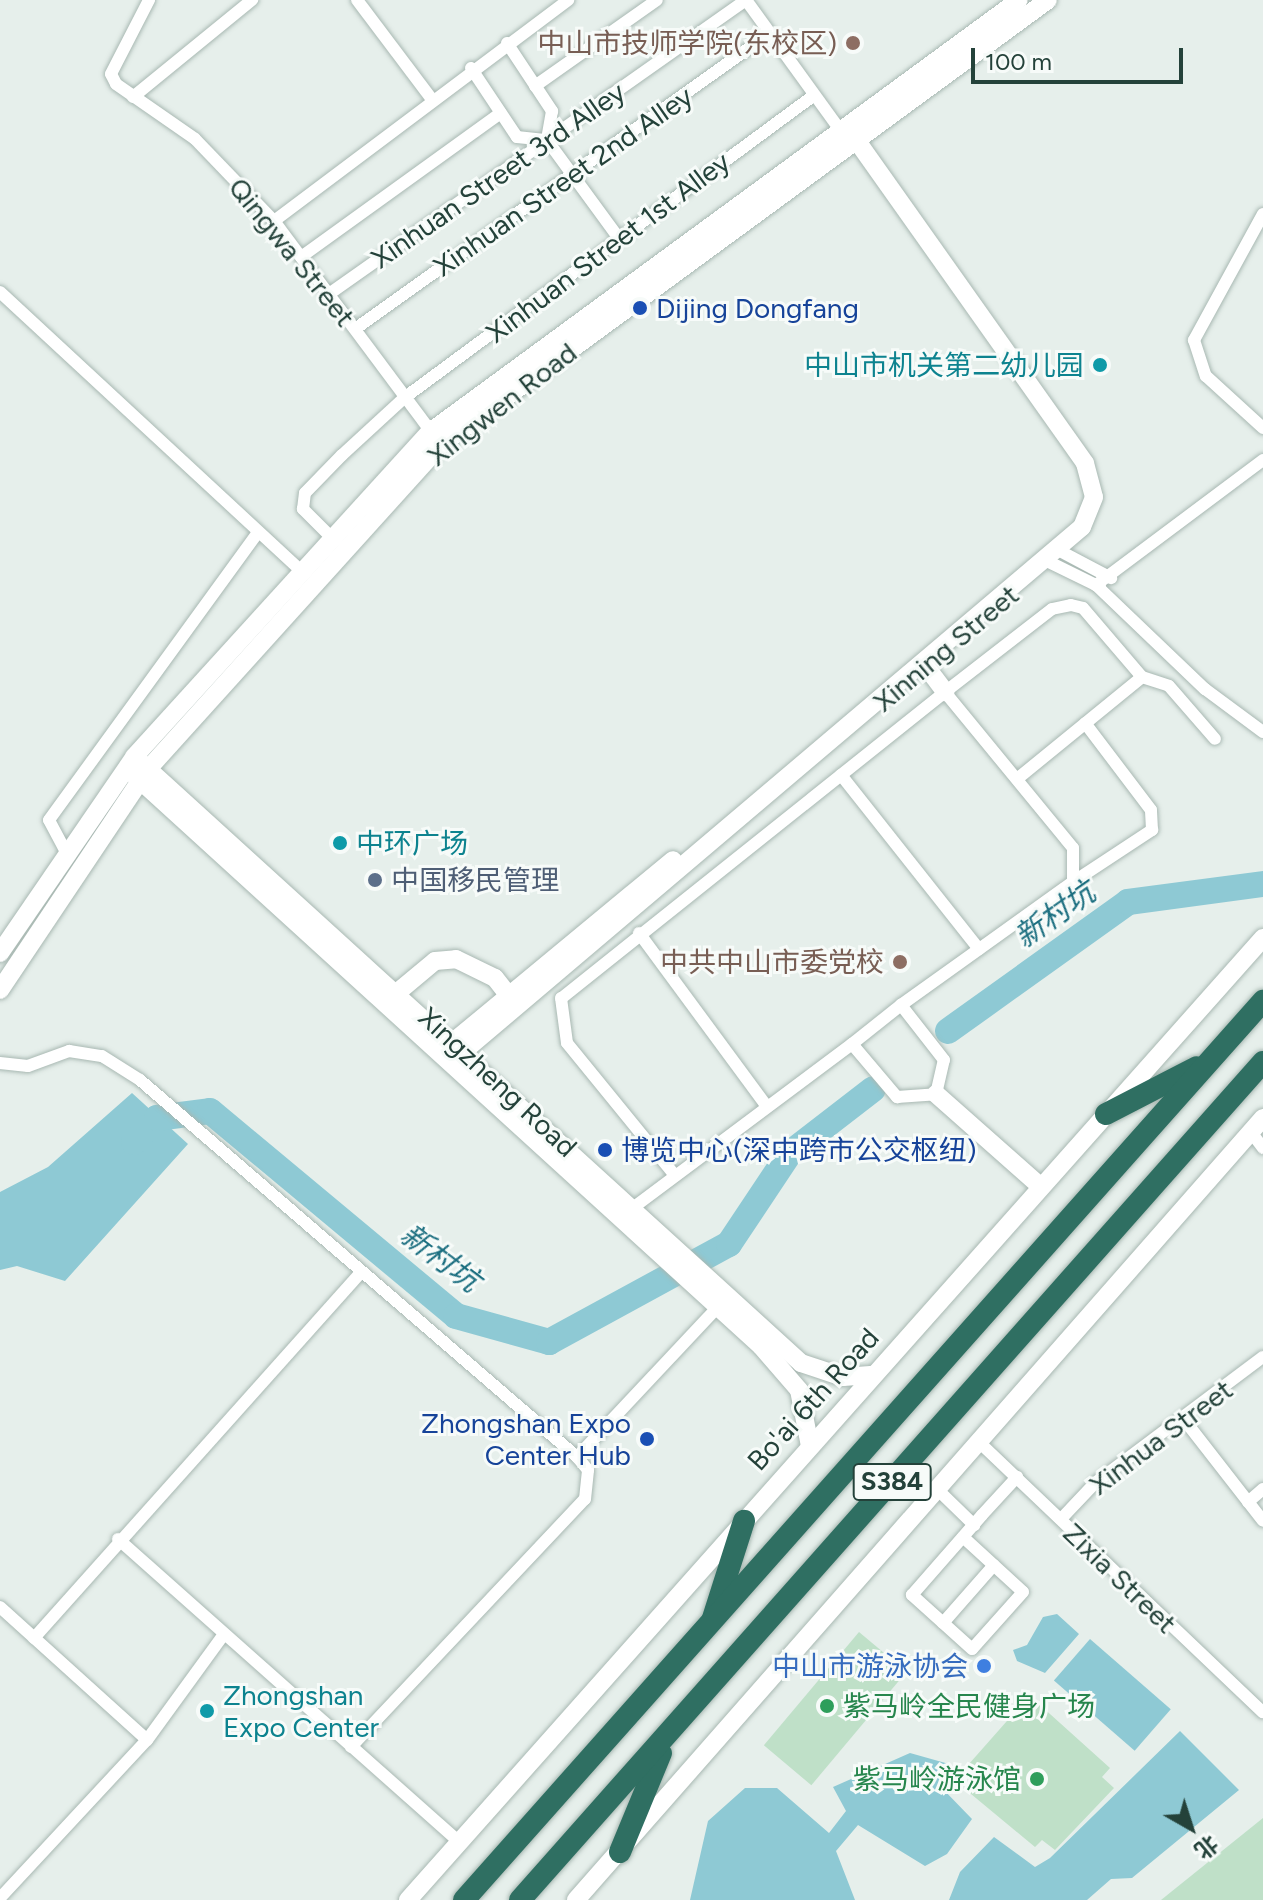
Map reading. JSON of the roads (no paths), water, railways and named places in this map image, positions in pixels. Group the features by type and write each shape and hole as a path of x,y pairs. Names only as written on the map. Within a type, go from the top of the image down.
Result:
{"highway":[{"name":"S384","path":"464,1900 710,1627 1263,1001"},
{"path":"1106,1114 1209,1061"},
{"name":"S384","path":"520,1900 668,1738 1263,1062"},
{"path":"710,1627 744,1521"},
{"path":"620,1852 668,1738"}],"street":[{"name":"Qingwa Street","path":"149,0 111,74 133,97 195,139 274,221 436,438"},
{"path":"133,97 252,0"},
{"path":"357,0 430,97"},
{"path":"274,221 430,97 568,0"},
{"path":"535,86 657,0"},
{"path":"453,1052 509,996 1044,553 1083,497 1077,468 850,138 813,96 746,0"},
{"name":"Xinhuan Street 3rd Alley","path":"329,294 746,0"},
{"name":"Xingwen Road","path":"850,138 1019,0"},
{"name":"Xingwen Road","path":"0,953 130,762 331,537 436,438 850,138 1048,0"},
{"name":"Xinhuan Street 2nd Alley","path":"355,329 770,33"},
{"path":"507,43 552,111 547,140 618,237"},
{"path":"471,68 517,137 547,140"},
{"name":"Xinhuan Street 1st Alley","path":"331,537 308,520 305,493 404,398 618,237 813,96"},
{"path":"301,257 501,113"},
{"name":"Xinning Street","path":"453,1052 1055,557 1082,527 1094,497 1085,463 850,138"},
{"path":"1263,214 1194,340 1206,376 1263,428"},
{"path":"0,292 300,570"},
{"name":"Xingwen Road","path":"0,990 144,775 436,438"},
{"path":"1104,582 1263,463"},
{"path":"66,852 49,820 258,532"},
{"path":"1055,557 1104,582 1205,689 1263,729"},
{"path":"673,1173 567,1043 559,1022 570,988 1052,609 1071,605 1083,608 1142,677 1169,686 1215,739"},
{"path":"925,665 1073,848 1073,882"},
{"path":"1017,779 1142,677"},
{"path":"626,1212 673,1173 901,1005 1073,882 1152,830 1151,810 1085,723"},
{"name":"Xingzheng Road","path":"130,762 453,1052 724,1303 801,1363 843,1377 874,1375"},
{"name":"Xingzheng Road","path":"144,775 399,991 453,1052"},
{"path":"841,775 979,949"},
{"path":"639,933 766,1105"},
{"name":"Bo'ai 6th Road","path":"408,1900 1263,938"},
{"path":"399,991 435,961 456,959 495,978 509,996"},
{"path":"901,1005 944,1060 936,1094"},
{"path":"852,1044 897,1097 936,1094 1041,1187"},
{"path":"0,1063 28,1066 69,1051 102,1056 157,1094 360,1273 577,1457 588,1470 585,1499 351,1747"},
{"path":"1257,1125 1263,1148"},
{"path":"576,1900 1257,1125"},
{"path":"34,1638 118,1539 360,1273"},
{"path":"577,1457 724,1303"},
{"name":"Xingzheng Road","path":"724,1303 799,1390 810,1446"},
{"name":"Xinhua Street","path":"1061,1519 1095,1483 1186,1422 1263,1357"},
{"path":"1186,1422 1263,1521"},
{"name":"Zixia Street","path":"979,1442 1263,1712"},
{"path":"963,1537 1023,1592 972,1649 912,1595 963,1537 1017,1477"},
{"path":"937,1489 974,1525"},
{"path":"1248,1502 1263,1489"},
{"path":"118,1539 459,1842"},
{"path":"943,1623 994,1565"},
{"path":"0,1607 147,1740"},
{"path":"0,1898 147,1740 224,1634"}],"water":[{"path":"132,1093 188,1144 65,1281 17,1266 0,1270 0,1192 48,1167"},
{"path":"1057,1614 1079,1634 1045,1673 1017,1661 1013,1650 1027,1645 1043,1617"},
{"path":"1090,1639 1171,1709 1135,1751 1054,1681"},
{"path":"1180,1731 1239,1790 1132,1878 1111,1879 1087,1900 949,1900 960,1872 994,1837 1035,1867 1050,1858"},
{"path":"910,1753 949,1764 940,1786 972,1819 947,1854 925,1866 858,1825 836,1851 855,1900 690,1900 708,1821 745,1788 777,1788 829,1833 846,1811 833,1787"}],"waterway":[{"name":"新村坑","path":"948,1031 1128,902 1263,884"},
{"name":"新村坑","path":"134,1142 157,1118 210,1111 456,1316 549,1342 729,1244 789,1154 873,1089"}],"place":[{"name":"中山市技师学院(东校区)","path":"853,43"},
{"name":"Dijing Dongfang","path":"640,308"},
{"name":"中山市机关第二幼儿园","path":"1100,365"},
{"name":"中环广场","path":"340,843"},
{"name":"中国移民管理","path":"375,880"},
{"name":"中共中山市委党校","path":"900,962"},
{"name":"博览中心(深中跨市公交枢纽)","path":"605,1150"},
{"name":"Zhongshan Expo Center Hub","path":"647,1439"},
{"name":"中山市游泳协会","path":"984,1666"},
{"name":"紫马岭全民健身广场","path":"827,1706"},
{"name":"Zhongshan Expo Center","path":"207,1711"},
{"name":"紫马岭游泳馆","path":"1037,1779"}]}
